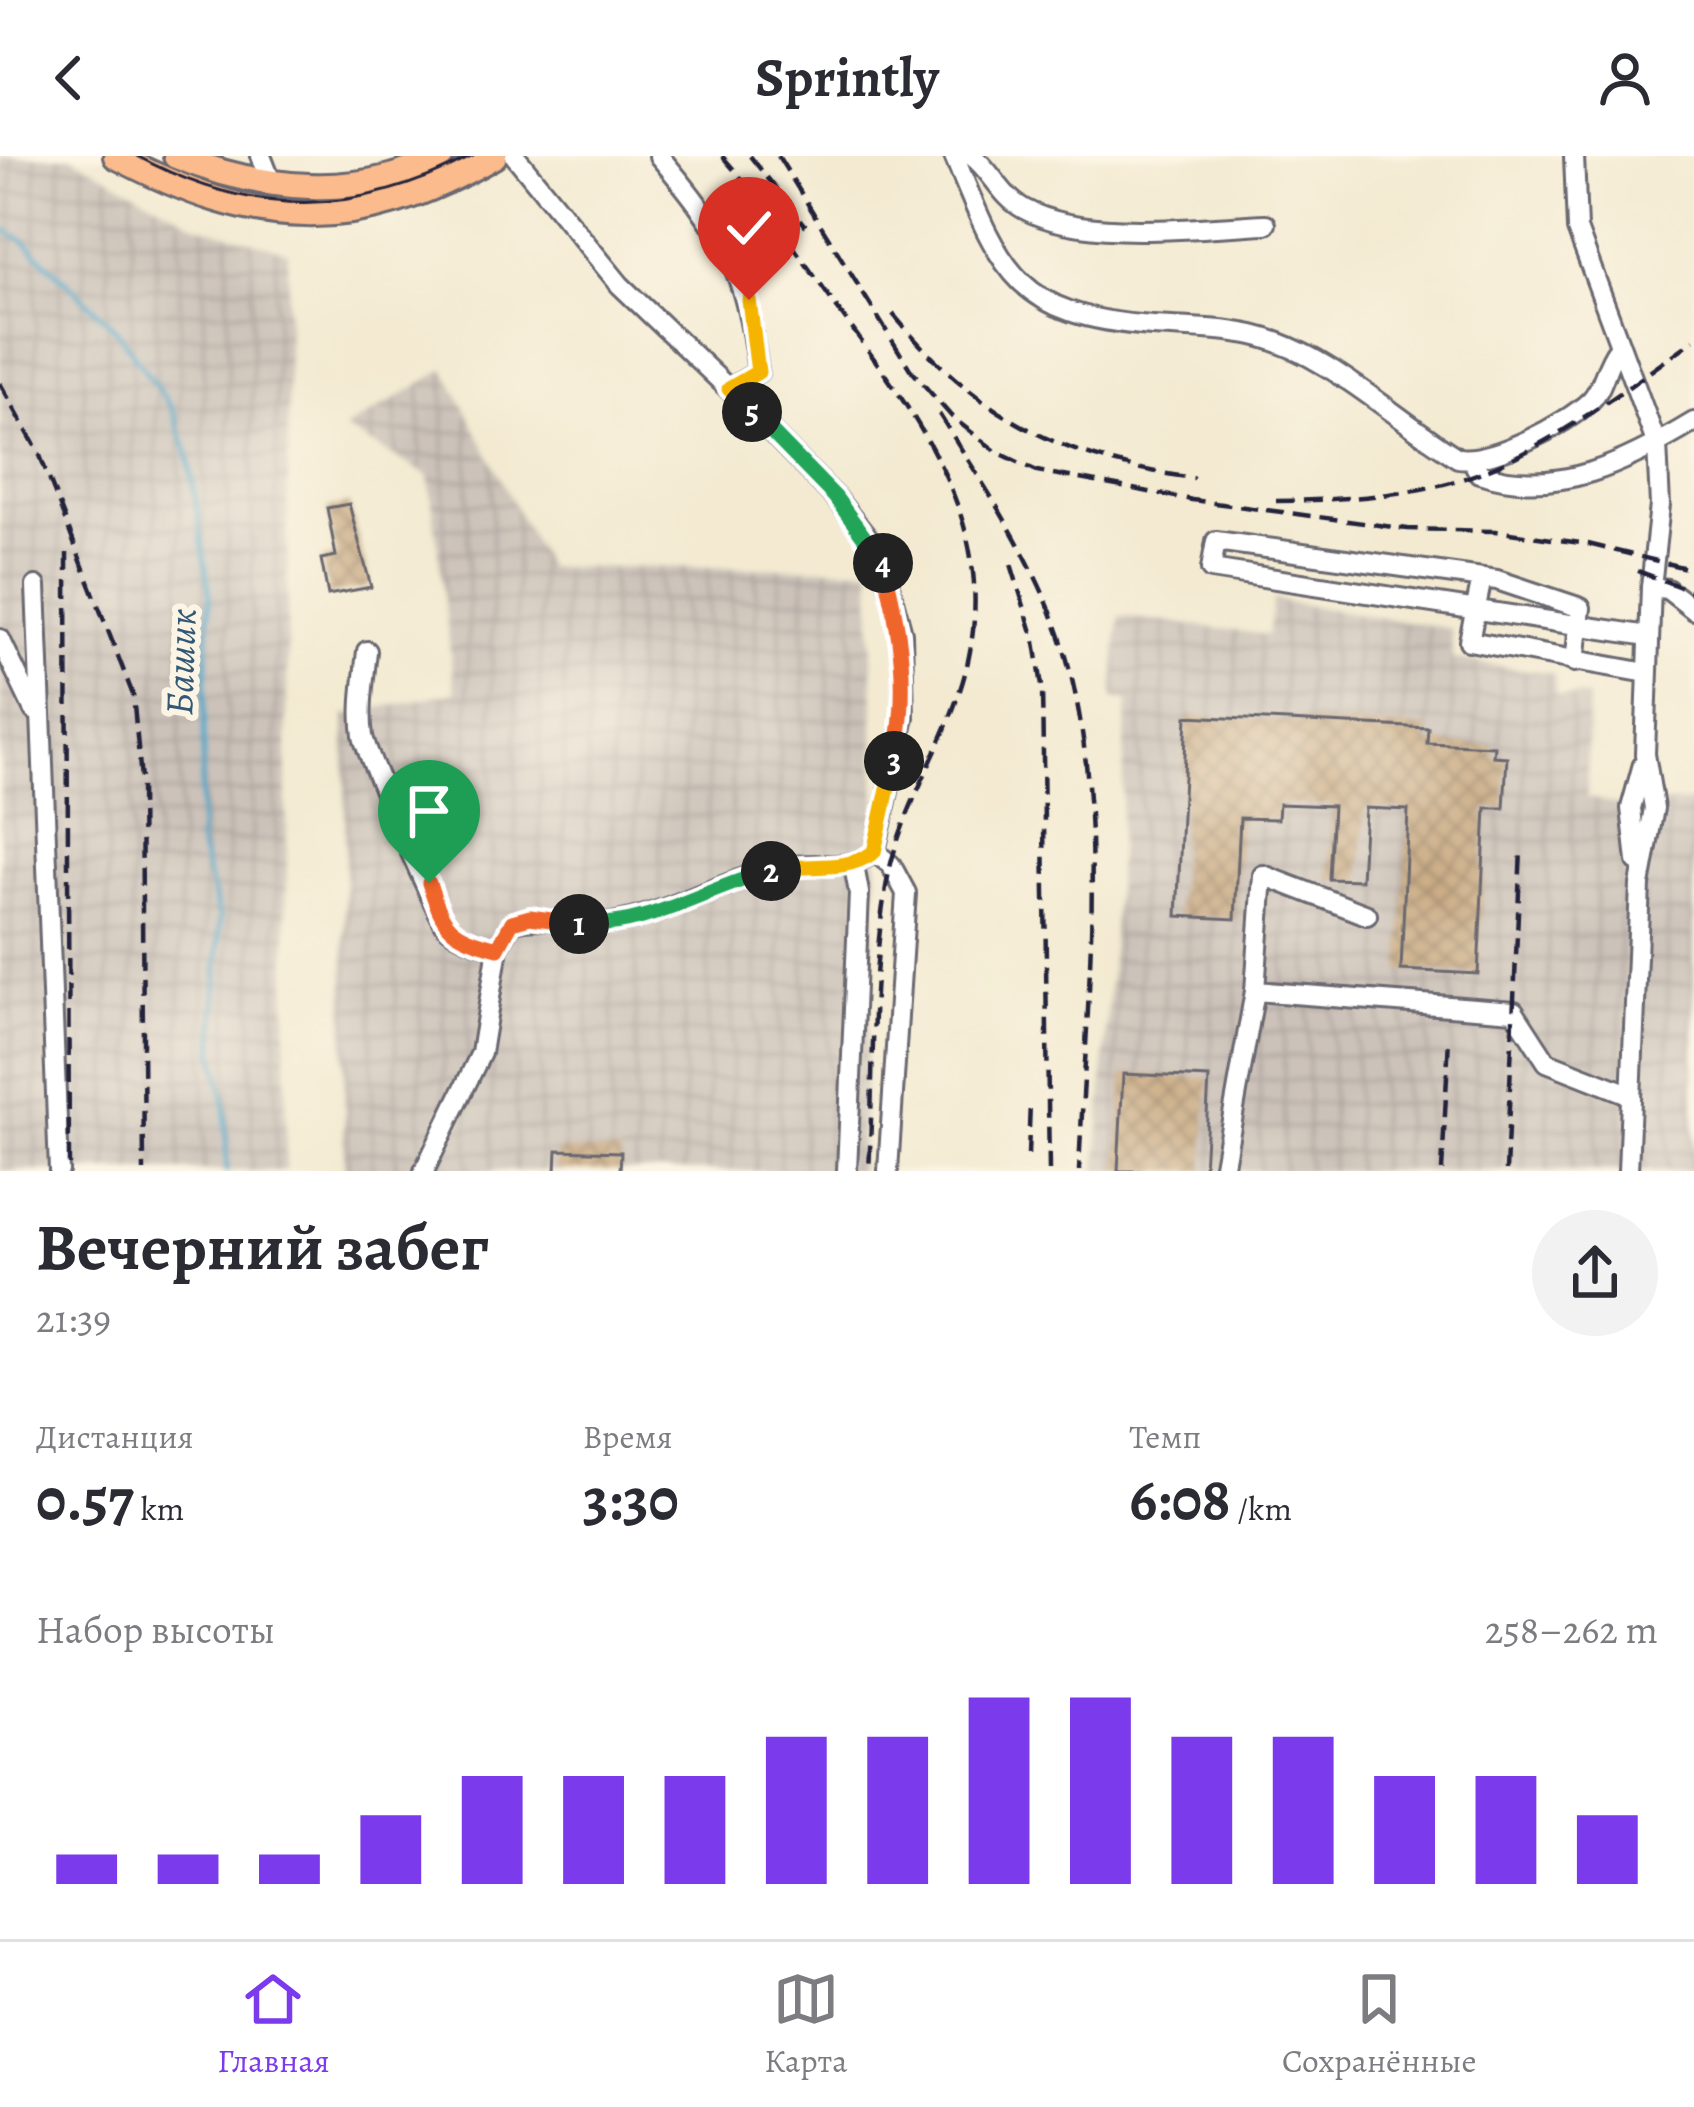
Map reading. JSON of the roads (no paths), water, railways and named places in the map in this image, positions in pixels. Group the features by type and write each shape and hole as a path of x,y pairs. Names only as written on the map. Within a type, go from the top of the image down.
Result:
{"main road":[{"path":"116,156 221,203 324,215 381,208 436,190 494,156"},
{"path":"189,157 272,184 320,188 373,180 441,156"}],"street":[{"path":"261,156 272,184"},
{"path":"424,1171 481,1053 498,948 512,922 530,917 610,923 672,906 736,878 790,866 854,866 874,852 904,717 902,633 881,555 835,497 620,285 515,156"},
{"path":"659,156 717,226 749,300 758,372 729,389"},
{"path":"954,156 990,246 1024,288 1051,305 1095,322 1252,335 1297,351 1446,451 1472,460 1508,449 1594,398 1617,350"},
{"path":"972,156 1003,195 1028,212 1074,223 1160,230 1266,224"},
{"path":"1574,156 1577,230 1617,350 1657,445 1660,505 1648,636 1646,754 1631,808 1640,885 1628,1171"},
{"path":"1472,460 1479,473 1528,486 1565,481 1657,445 1694,422"},
{"path":"1575,662 1580,626 1581,608 1482,578 1216,541 1211,569 1475,610 1580,626 1648,636"},
{"path":"1482,578 1469,641 1647,673"},
{"path":"36,586 59,1171"},
{"path":"1651,587 1667,589 1694,610"},
{"path":"0,639 30,697 42,739"},
{"path":"367,652 363,734 372,769 429,883 442,923 465,939 498,948"},
{"path":"874,852 891,865 907,893 888,1171"},
{"path":"848,1171 859,893 854,866"},
{"path":"1223,1171 1255,991 1263,875 1367,914"},
{"path":"1255,991 1514,1011 1547,1062 1631,1095"}],"waterway":[{"name":"Башик","path":"0,228 22,239 115,328 172,409 189,457 210,594 199,842 220,919 214,1050 225,1103 227,1171"}],"tram line":[{"path":"137,156 222,191 305,202 388,191 473,156"}],"railway":[{"path":"722,156 781,230 919,426 959,510 970,554 975,601 963,680 897,844 883,907 869,1171"},
{"path":"750,156 806,226"},
{"path":"778,156 910,369 952,417 997,452 1037,471 1192,500 1408,529 1495,531 1588,544 1694,570"},
{"path":"893,314 957,380 1026,428 1104,460 1194,478"},
{"path":"1276,501 1405,492 1479,473 1563,430 1694,340"},
{"path":"0,383 39,453 133,695 141,779 144,1171"},
{"path":"939,414 1039,585 1063,646 1078,707 1087,771 1092,906 1079,1171"},
{"path":"67,553 69,1171"},
{"path":"1011,564 1035,642 1042,686 1049,1171"},
{"path":"1638,571 1694,592"},
{"path":"1506,1171 1521,849"},
{"path":"1442,1171 1449,1038"},
{"path":"1028,1155 1030,1103"}]}
